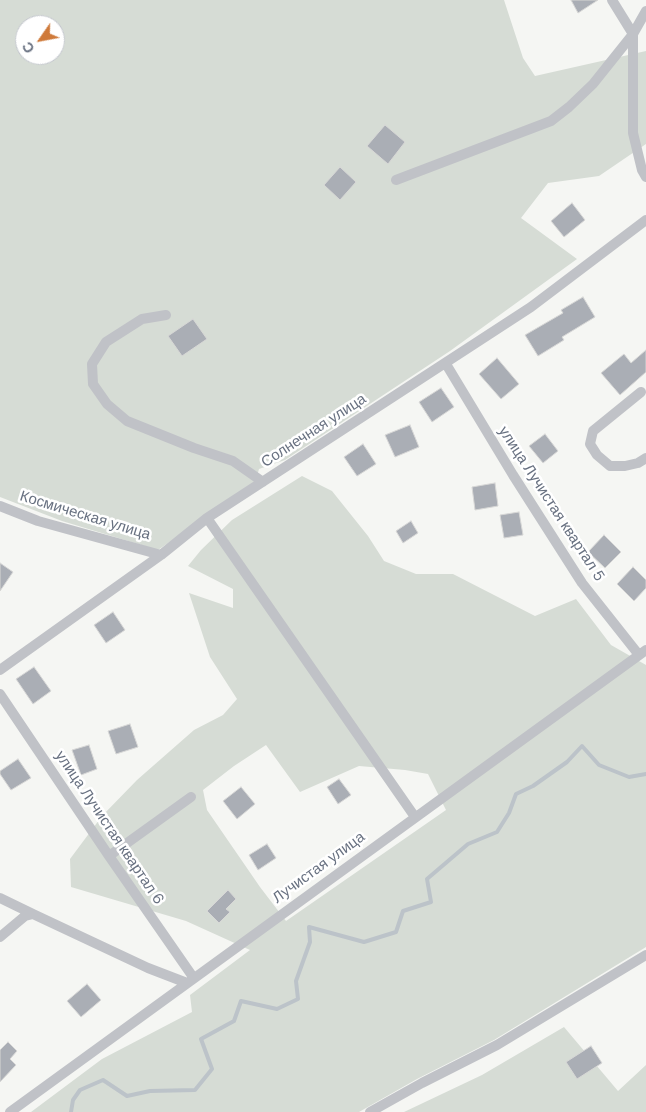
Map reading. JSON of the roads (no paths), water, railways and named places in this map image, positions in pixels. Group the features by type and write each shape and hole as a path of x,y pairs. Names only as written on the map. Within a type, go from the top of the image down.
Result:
{"street":[{"path":"612,0 633,34 633,133 642,170 646,177"},
{"path":"396,180 551,121 570,107 593,84 633,34 646,10"},
{"name":"Солнечная улица","path":"0,670 161,555 207,518 531,307 646,220"},
{"path":"166,315 142,319 106,342 92,364 93,384 107,404 128,420 194,448 233,461 263,482"},
{"name":"улица Лучистая квартал 5","path":"446,364 513,475 582,583 642,652"},
{"path":"641,392 593,431 590,444 597,455 610,466 625,466 638,463 646,458"},
{"name":"Космическая улица","path":"0,506 38,521 161,555"},
{"path":"207,518 415,817"},
{"name":"Лучистая улица","path":"10,1112 642,652"},
{"name":"улица Лучистая квартал 6","path":"0,694 190,980"},
{"path":"109,856 191,797"},
{"path":"0,898 148,968 190,980"},
{"path":"0,937 25,916 33,914"},
{"path":"370,1112 497,1045 646,955"}],"waterway":[{"path":"71,1112 73,1100 80,1090 103,1080 127,1096 150,1091 195,1090 212,1069 201,1039 234,1021 241,1001 277,1009 298,999 296,981 310,942 309,927 364,942 396,932 403,911 431,902 427,879 468,844 497,832 509,813 516,794 533,786 567,762 582,746 599,765 629,777 646,774"}]}
